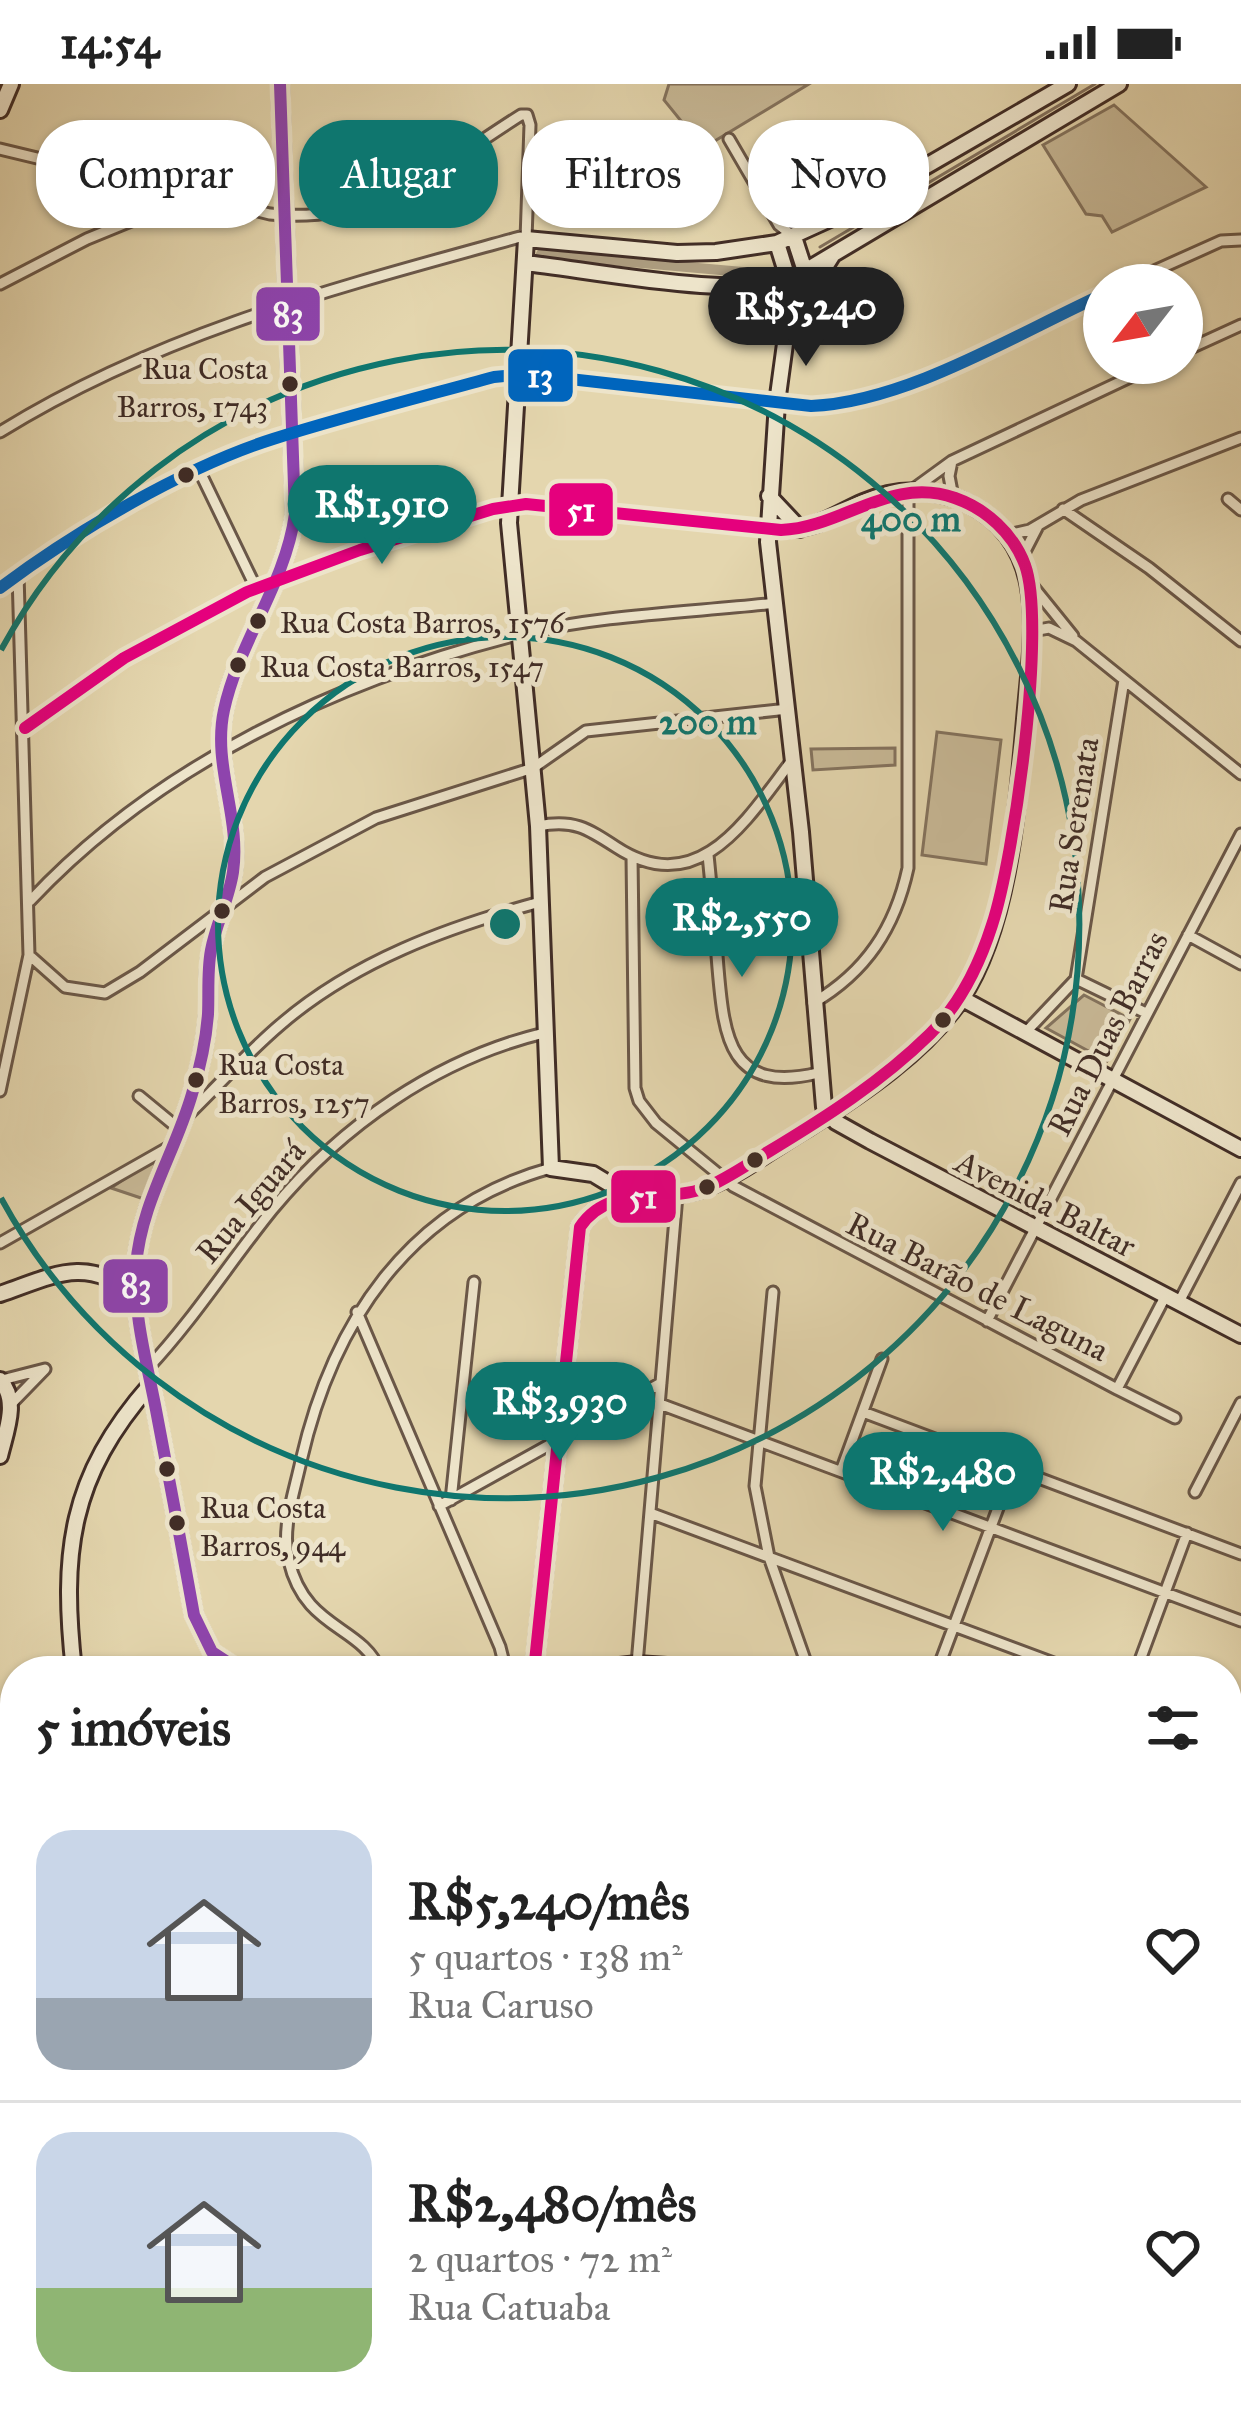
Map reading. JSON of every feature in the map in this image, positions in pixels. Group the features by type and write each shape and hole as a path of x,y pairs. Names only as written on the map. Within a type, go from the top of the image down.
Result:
{"street":[{"path":"0,110 11,84"},
{"path":"218,1656 194,1615 136,1294 141,1232 204,1045 210,953 234,853 219,751 228,692 278,579 295,514 280,84"},
{"path":"0,432 132,362 287,301 520,237 677,253 778,246 901,182 1068,84"},
{"path":"525,263 759,288 833,255 1119,84"},
{"path":"275,213 340,211 382,202 525,114 530,125 509,506 538,826 551,1168"},
{"path":"729,140 748,172"},
{"path":"0,149 36,158"},
{"path":"0,284 114,228"},
{"path":"779,228 789,319"},
{"path":"782,228 795,240 805,268 789,319 777,403 768,529 793,759 818,1072 828,1115"},
{"path":"1170,264 1221,241 1241,240"},
{"path":"789,319 833,255"},
{"path":"759,288 789,319"},
{"path":"0,588 199,470 293,434 517,374 777,403 836,405 884,395 1083,304"},
{"path":"1203,342 1241,325"},
{"path":"908,493 952,461 1115,384"},
{"path":"1008,535 1241,438"},
{"path":"952,461 953,497"},
{"path":"199,470 256,588"},
{"path":"813,1003 846,982 875,950 898,904 908,868 908,493"},
{"path":"25,728 124,658 256,588 416,531 509,506 800,529 824,524 889,494 953,497 983,512 1008,535 1022,557 1030,582 1033,631 1006,865 993,924 961,998 892,1069 722,1180 677,1195 631,1197 605,1204 580,1227 535,1656"},
{"path":"769,496 800,529"},
{"path":"1228,500 1241,510"},
{"path":"1064,509 1241,641"},
{"path":"1022,557 1038,526"},
{"path":"770,557 800,529"},
{"path":"0,1091 29,955 18,574"},
{"path":"1030,582 1076,641 1241,774"},
{"path":"30,901 104,832 219,751 368,685 521,634 776,603"},
{"path":"1033,631 1049,628 1076,641"},
{"name":"Rua Serenata","path":"1076,979 1124,680"},
{"path":"29,955 65,987 105,992 306,852 376,818 533,768 586,731 788,709"},
{"path":"1220,757 1241,764"},
{"path":"538,826 579,823 632,857 673,863 708,855 730,838 793,759"},
{"name":"Rua Duas Barras","path":"987,1321 1241,834"},
{"path":"708,855 721,1010 731,1048 756,1072 775,1079 818,1072"},
{"name":"Rua Barão de Laguna","path":"632,857 635,1088 647,1114 722,1180 1117,1389 1241,1183"},
{"path":"181,1124 280,1025 342,982 430,936 540,902"},
{"path":"1188,935 1241,964"},
{"path":"1024,1033 1076,979 1146,1013"},
{"path":"961,998 1241,1149"},
{"name":"Rua Iguará","path":"148,1368 278,1202 334,1145 416,1084 501,1046 544,1033"},
{"path":"139,1096 181,1124"},
{"name":"Avenida Baltar","path":"828,1115 1241,1334"},
{"path":"0,1243 170,1146"},
{"path":"373,1656 310,1606 292,1573 286,1537 318,1391 357,1312 403,1257 458,1210 501,1186 551,1168 593,1174 631,1197"},
{"path":"638,1656 677,1195"},
{"path":"2,1288 82,1269 101,1273 136,1294"},
{"path":"451,1500 474,1282"},
{"path":"773,1292 757,1440 757,1504 769,1557 804,1656"},
{"path":"357,1312 501,1656"},
{"path":"841,1471 882,1359"},
{"path":"0,1456 10,1404 1,1380 43,1366 10,1404"},
{"path":"439,1506 661,1383"},
{"path":"73,1656 67,1559 75,1523 93,1470 151,1384"},
{"path":"1117,1389 1175,1418"},
{"path":"1195,1492 1241,1402"},
{"path":"660,1404 1241,1621"},
{"path":"862,1412 1241,1554"},
{"path":"942,1656 1013,1468"},
{"path":"650,1513 1034,1656"},
{"path":"1142,1656 1187,1534"}],"shaded area":[{"path":"669,84 809,84 724,135 724,120 680,120 664,100"},
{"path":"1114,105 1206,187 1112,232 1102,216 1086,214 1043,145"},
{"path":"937,732 1001,740 986,864 922,855"},
{"path":"895,748 895,765 813,770 811,749"},
{"path":"1084,995 1130,1019 1107,1061 1046,1028"},
{"path":"158,1156 144,1199 111,1188"}],"waterway":[{"path":"820,247 1095,84"},
{"path":"541,254 754,273"}],"transit line":[{"name":"83","path":"218,1656 194,1615 142,1338 136,1266 144,1221 200,1064 211,950 233,872 233,831 221,751 224,710 240,660 282,565 295,514 280,84"},
{"name":"13","path":"0,588 96,524 239,451 494,377 525,374 811,406 848,402 960,364 1083,304"},
{"name":"51","path":"25,728 124,658 247,592 360,550 493,509 526,504 781,530 825,521 888,497 932,493 955,498 988,516 1020,553 1031,595 1032,638 1018,798 992,925 960,997 930,1034 873,1083 737,1171 705,1188 606,1205 580,1227 536,1656"}],"place":[{"name":"Rua Costa Barros, 1743","path":"290,384"},
{"name":"Rua Costa Barros, 1576","path":"258,621"},
{"name":"Rua Costa Barros, 1547","path":"238,665"},
{"name":"Rua Costa Barros, 1257","path":"196,1080"},
{"name":"Rua Costa Barros, 944","path":"177,1523"}]}
